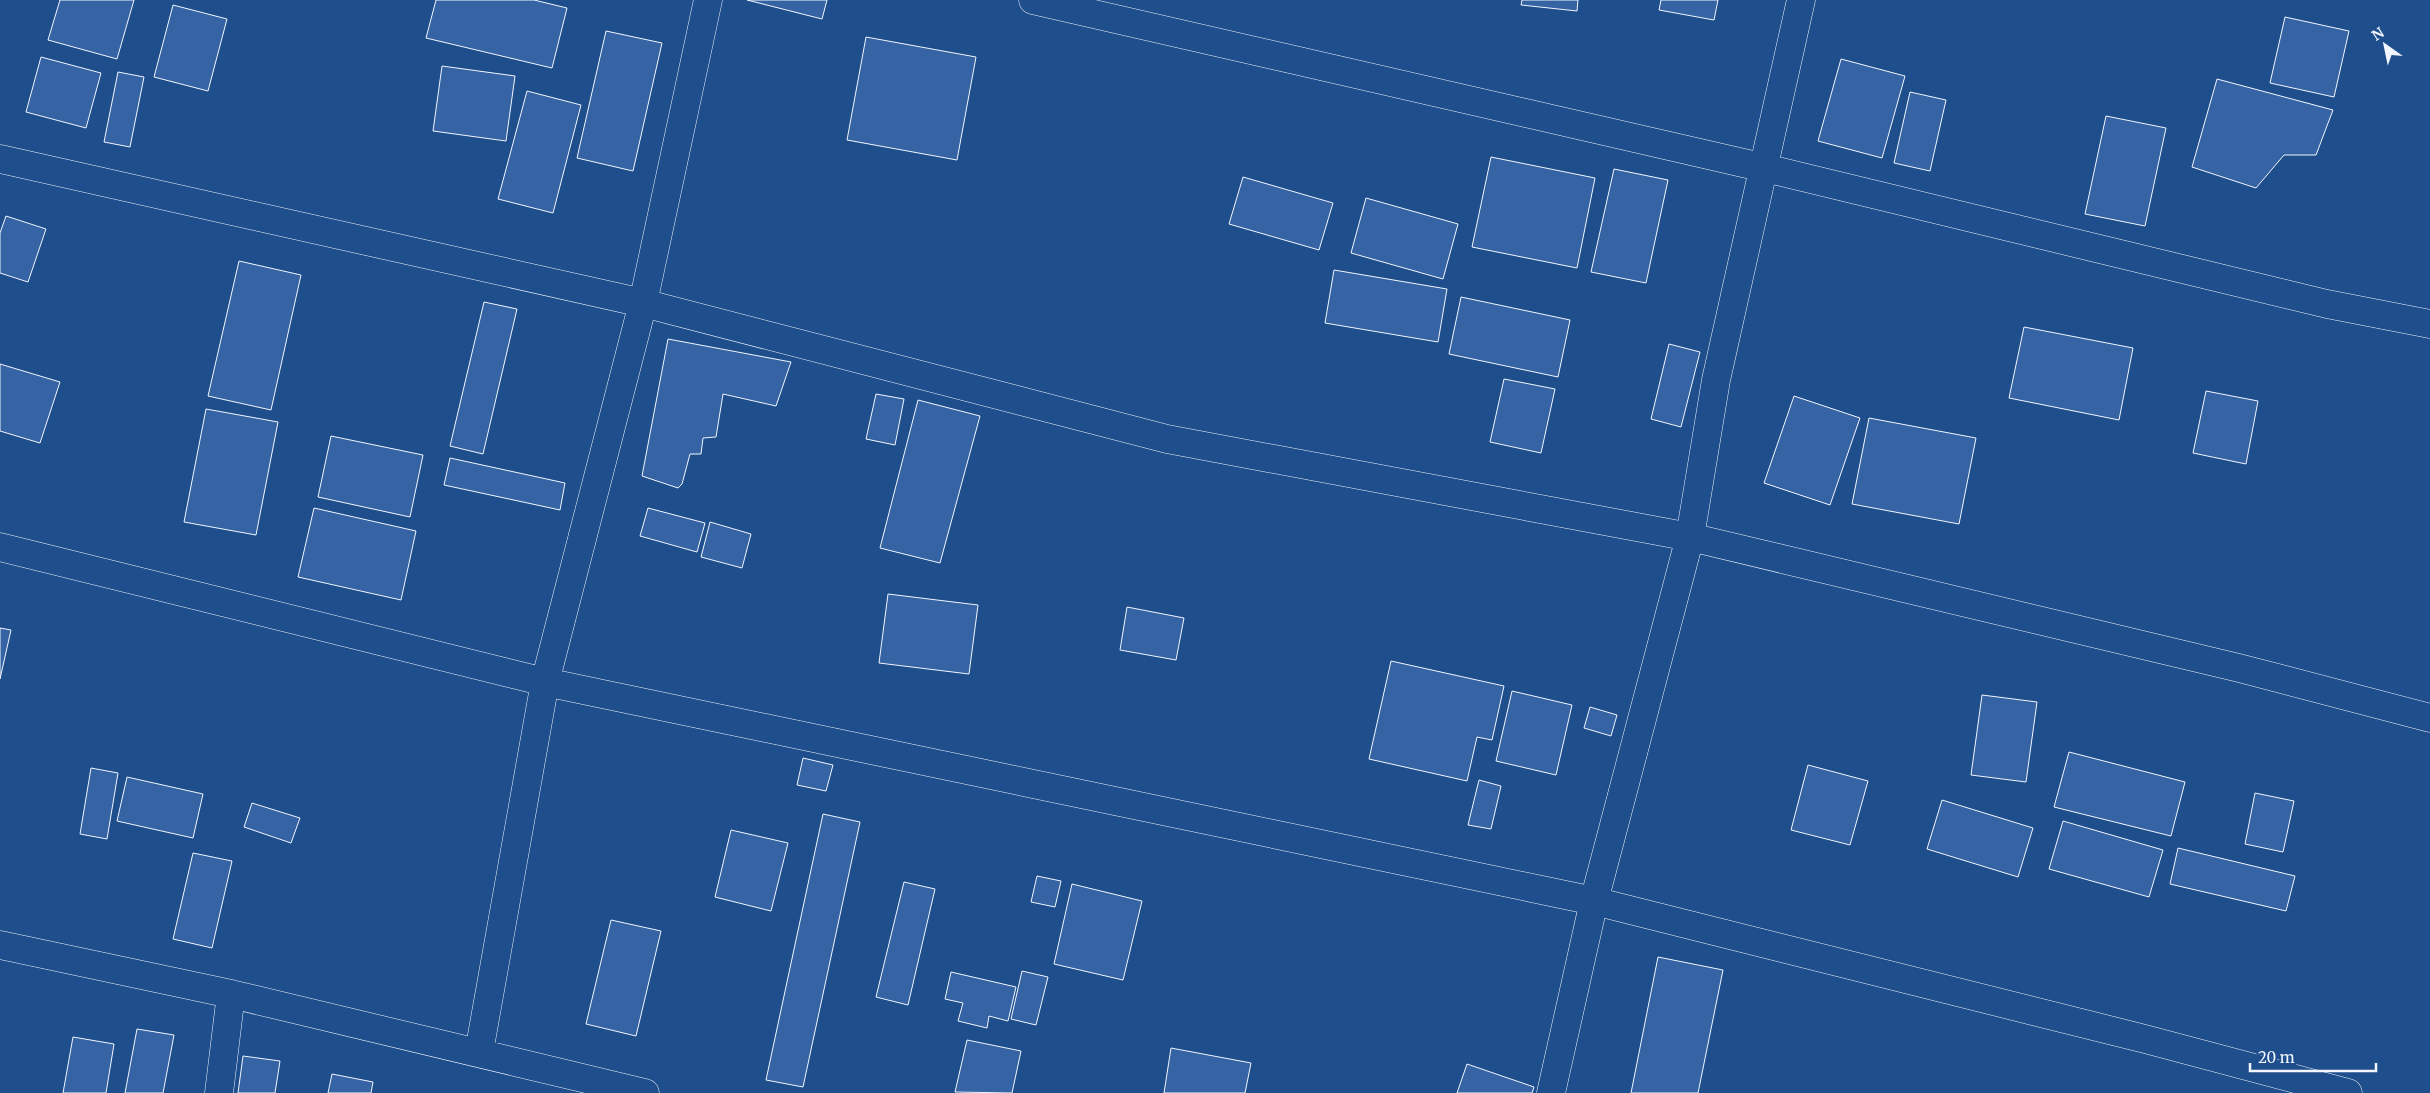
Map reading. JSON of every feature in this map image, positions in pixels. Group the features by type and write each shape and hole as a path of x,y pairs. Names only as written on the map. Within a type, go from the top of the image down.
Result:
{"street":[{"path":"479,1052 546,682 643,302 708,0"},
{"path":"1033,0 1765,168 2327,304 2430,324"},
{"path":"1551,1093 1594,901 1690,537 1716,380 1765,168 1801,0"},
{"path":"0,159 643,302 1167,439 1690,537 2239,668 2430,718"},
{"path":"0,547 546,682 1594,901 2146,1039 2348,1093"},
{"path":"0,945 231,994 645,1093"},
{"path":"218,1093 231,994"}],"building":[{"path":"60,0 134,0 117,59 48,40"},
{"path":"436,0 534,0 567,8 552,68 426,38"},
{"path":"747,0 827,0 822,19"},
{"path":"1522,0 1578,0 1577,11 1521,5"},
{"path":"1661,0 1718,0 1714,20 1659,10"},
{"path":"173,5 227,19 208,91 154,77"},
{"path":"2285,17 2349,31 2334,97 2270,83"},
{"path":"606,31 662,43 633,171 577,158"},
{"path":"866,37 976,57 957,160 847,140"},
{"path":"41,57 101,73 86,128 26,112"},
{"path":"1841,59 1905,76 1882,158 1818,141"},
{"path":"442,66 515,76 506,141 433,131"},
{"path":"118,72 144,77 130,147 104,142"},
{"path":"2217,79 2333,110 2316,155 2284,155 2256,188 2192,167"},
{"path":"527,91 581,105 553,213 498,199"},
{"path":"1910,92 1946,100 1930,171 1894,163"},
{"path":"2106,116 2166,128 2145,226 2085,214"},
{"path":"1491,157 1595,178 1577,268 1472,247"},
{"path":"1614,169 1668,180 1646,283 1591,272"},
{"path":"1243,177 1333,203 1319,250 1229,224"},
{"path":"1366,198 1458,224 1443,279 1351,253"},
{"path":"6,216 46,229 28,282 0,273 0,233"},
{"path":"239,261 301,275 271,410 208,396"},
{"path":"1334,270 1447,289 1438,342 1325,323"},
{"path":"1461,297 1570,320 1558,377 1449,354"},
{"path":"484,302 517,309 483,454 450,446"},
{"path":"2024,327 2133,348 2119,420 2009,398"},
{"path":"668,339 791,362 776,406 723,394 716,437 703,438 701,454 690,454 682,484 678,488 642,476"},
{"path":"1669,344 1700,352 1681,427 1651,419"},
{"path":"0,364 60,382 40,443 0,431"},
{"path":"1504,379 1555,389 1541,453 1490,442"},
{"path":"2206,391 2258,401 2246,464 2193,453"},
{"path":"876,394 904,399 895,445 866,439"},
{"path":"1794,396 1860,418 1830,505 1764,483"},
{"path":"918,400 980,416 940,563 880,548"},
{"path":"206,409 278,422 256,535 184,522"},
{"path":"1869,418 1976,438 1959,524 1852,504"},
{"path":"331,436 423,455 410,517 318,497"},
{"path":"450,458 565,483 560,510 444,485"},
{"path":"314,508 416,531 401,600 298,577"},
{"path":"648,508 705,523 697,552 640,536"},
{"path":"710,522 751,534 742,568 701,557"},
{"path":"888,594 978,605 969,674 879,663"},
{"path":"1127,607 1184,618 1176,660 1120,650"},
{"path":"0,628 11,630 0,679"},
{"path":"1391,661 1504,686 1492,740 1477,737 1467,781 1369,759"},
{"path":"1512,691 1572,705 1556,775 1496,761"},
{"path":"1982,695 2037,702 2026,782 1971,775"},
{"path":"1590,707 1617,715 1611,736 1584,728"},
{"path":"2069,752 2185,782 2171,836 2054,807"},
{"path":"803,758 833,765 826,791 797,785"},
{"path":"1808,765 1868,781 1850,845 1791,830"},
{"path":"91,768 118,773 107,839 80,834"},
{"path":"127,777 203,794 193,838 117,821"},
{"path":"1479,780 1501,786 1491,829 1468,825"},
{"path":"2255,793 2294,801 2283,852 2245,844"},
{"path":"1942,800 2033,828 2018,877 1927,849"},
{"path":"252,803 300,818 291,843 244,827"},
{"path":"823,814 860,822 803,1087 766,1080"},
{"path":"2063,821 2163,850 2149,897 2049,869"},
{"path":"731,830 788,843 771,911 715,897"},
{"path":"2178,848 2295,876 2286,911 2170,884"},
{"path":"193,853 232,861 212,948 173,939"},
{"path":"1037,876 1061,881 1055,907 1031,902"},
{"path":"904,882 935,889 908,1005 876,997"},
{"path":"1072,884 1142,901 1123,980 1054,964"},
{"path":"611,920 661,931 636,1036 586,1024"},
{"path":"1658,957 1723,970 1698,1093 1631,1093"},
{"path":"1022,971 1048,977 1036,1025 1011,1019"},
{"path":"951,972 1016,987 1008,1021 989,1016 987,1028 958,1021 963,1003 945,999"},
{"path":"137,1029 174,1035 163,1093 125,1093"},
{"path":"73,1037 114,1044 106,1093 63,1093"},
{"path":"967,1040 1021,1051 1012,1093 955,1092"},
{"path":"1171,1048 1251,1063 1245,1093 1164,1093"},
{"path":"243,1056 280,1061 275,1093 238,1093"},
{"path":"1467,1064 1534,1087 1532,1093 1457,1093"},
{"path":"332,1074 373,1082 371,1093 328,1093"}]}
